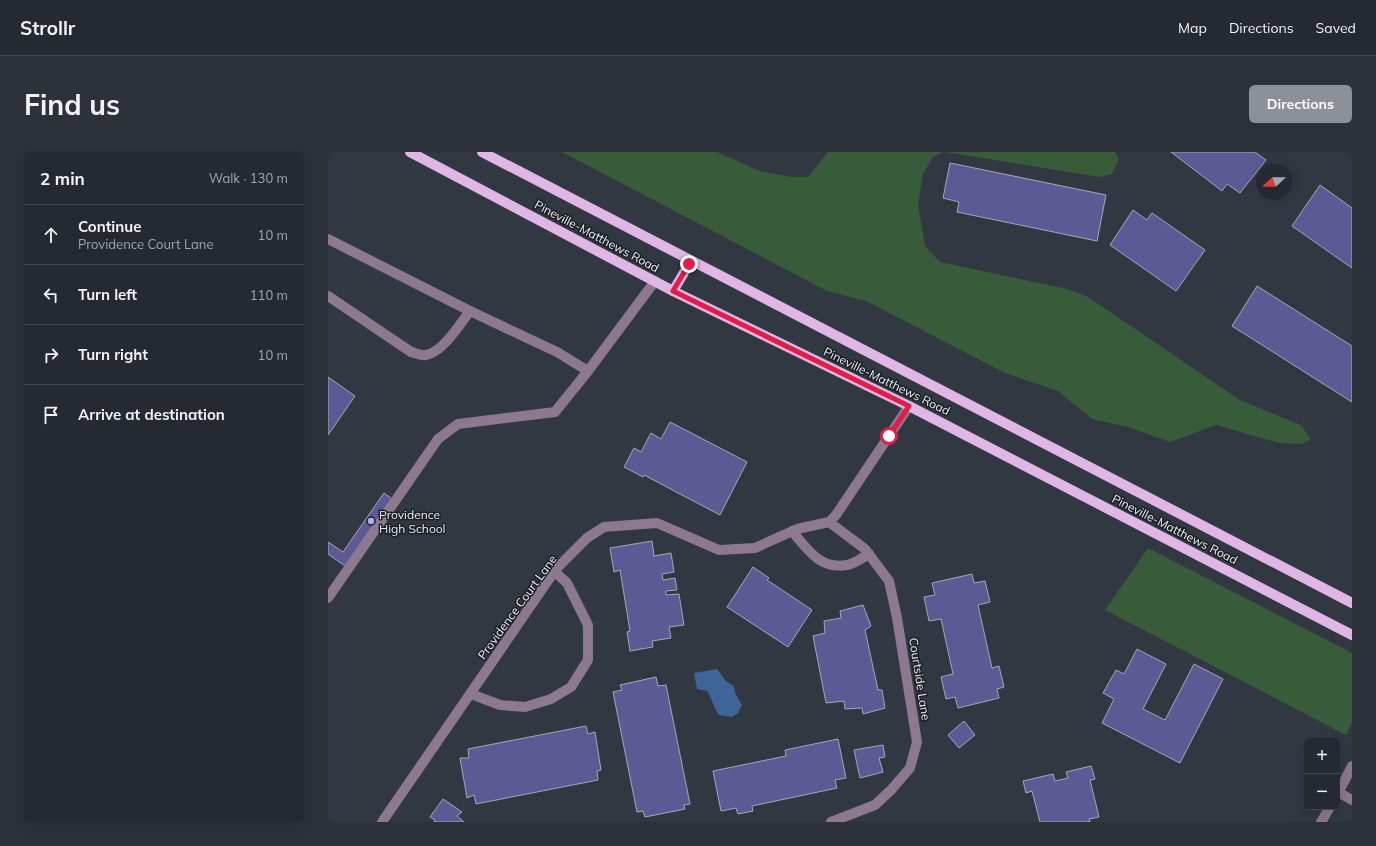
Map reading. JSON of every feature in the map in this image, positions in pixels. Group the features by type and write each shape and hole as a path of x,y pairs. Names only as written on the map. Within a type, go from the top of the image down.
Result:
{"main road":[{"name":"Pineville-Matthews Road","path":"410,152 673,291 909,406 1352,635"},
{"name":"Pineville-Matthews Road","path":"482,152 1352,603"},
{"path":"673,291 691,261"}],"street":[{"path":"328,239 470,311 557,352 588,371"},
{"path":"328,598 438,439 458,424 555,412 588,371 655,281"},
{"path":"328,296 411,352 425,356 442,347 470,311"},
{"path":"829,522 836,516 909,406"},
{"name":"Providence Court Lane","path":"382,822 555,572 587,538 604,527 657,523 719,550 755,548 792,531 829,522"},
{"name":"Courtside Lane","path":"829,522 865,549 889,581 897,618 917,742 910,768 891,790 875,805 832,822"},
{"path":"792,531 812,556 822,562 832,565 848,565 869,554"},
{"path":"471,694 500,705 525,707 551,699 570,687 588,660 588,625 567,583 555,572"},
{"path":"1340,790 1352,766"},
{"path":"1340,795 1352,800"},
{"path":"1321,822 1328,810"}],"green space":[{"path":"562,152 717,152 760,171 791,177 808,177 828,152 943,152 933,157 923,174 918,205 925,246 940,262 1067,289 1088,297 1240,400 1301,425 1311,439 1302,444 1279,443 1216,425 1170,442 1128,427 1092,419 1058,391 1005,373 866,301 827,291"},
{"path":"945,152 1115,152 1119,159 1112,174 1100,177"},
{"path":"1148,548 1352,653 1352,723 1346,735 1105,610"}],"water":[{"path":"717,669 726,681 734,686 735,693 742,705 738,713 732,717 719,715 707,691 697,689 694,673"}],"building":[{"path":"1171,152 1255,152 1266,160 1263,164 1256,164 1256,173 1240,193 1227,184 1222,191"},
{"path":"950,163 1106,195 1097,241 957,212 959,202 943,198"},
{"path":"1320,185 1352,208 1352,268 1292,226"},
{"path":"1133,210 1147,220 1152,213 1205,250 1176,291 1110,245"},
{"path":"1257,286 1352,346 1352,402 1232,326"},
{"path":"328,377 355,396 328,435"},
{"path":"670,422 747,462 720,515 644,475 643,477 624,467 634,448 641,452 651,433 661,439"},
{"name":"Providence High School","path":"384,493 392,499 345,566 328,554 328,542 343,552"},
{"path":"652,541 654,556 671,553 674,572 662,574 663,580 675,578 677,590 666,591 666,595 679,594 684,625 669,627 671,638 652,641 653,647 630,651 627,632 630,631 620,570 614,572 610,548"},
{"path":"753,567 769,578 767,580 812,610 788,647 727,607"},
{"path":"972,574 974,583 985,581 990,602 978,605 992,668 999,666 1004,687 997,689 999,698 958,708 955,697 946,699 941,677 953,674 941,619 929,621 924,597 935,595 932,583"},
{"path":"863,605 871,626 865,630 878,690 882,690 885,708 863,714 862,708 845,709 844,701 826,703 813,636 825,633 824,621 841,618 840,611"},
{"path":"1137,649 1166,664 1143,709 1165,720 1194,664 1223,679 1180,763 1102,723 1114,699 1103,693 1116,670 1124,674"},
{"path":"656,677 658,686 666,685 690,804 684,805 685,809 645,817 643,811 637,812 613,692 622,690 620,685"},
{"path":"964,721 975,735 959,748 948,735"},
{"path":"586,726 588,734 595,732 601,770 597,771 598,780 476,804 474,795 467,798 460,758 469,758 468,749"},
{"path":"838,739 846,778 835,780 837,788 752,806 753,811 738,814 736,808 721,811 713,771 786,756 785,750"},
{"path":"883,745 885,757 879,758 883,772 860,778 854,750"},
{"path":"1091,766 1095,779 1090,780 1099,817 1089,819 1090,822 1040,822 1032,791 1026,793 1023,781 1053,774 1055,781 1068,778 1066,772"},
{"path":"443,799 462,812 457,816 464,822 434,822 435,820 430,817"}],"place":[{"name":"Providence High School","path":"371,521"}],"route":[{"path":"689,264 673,291 909,406 889,436"}]}
